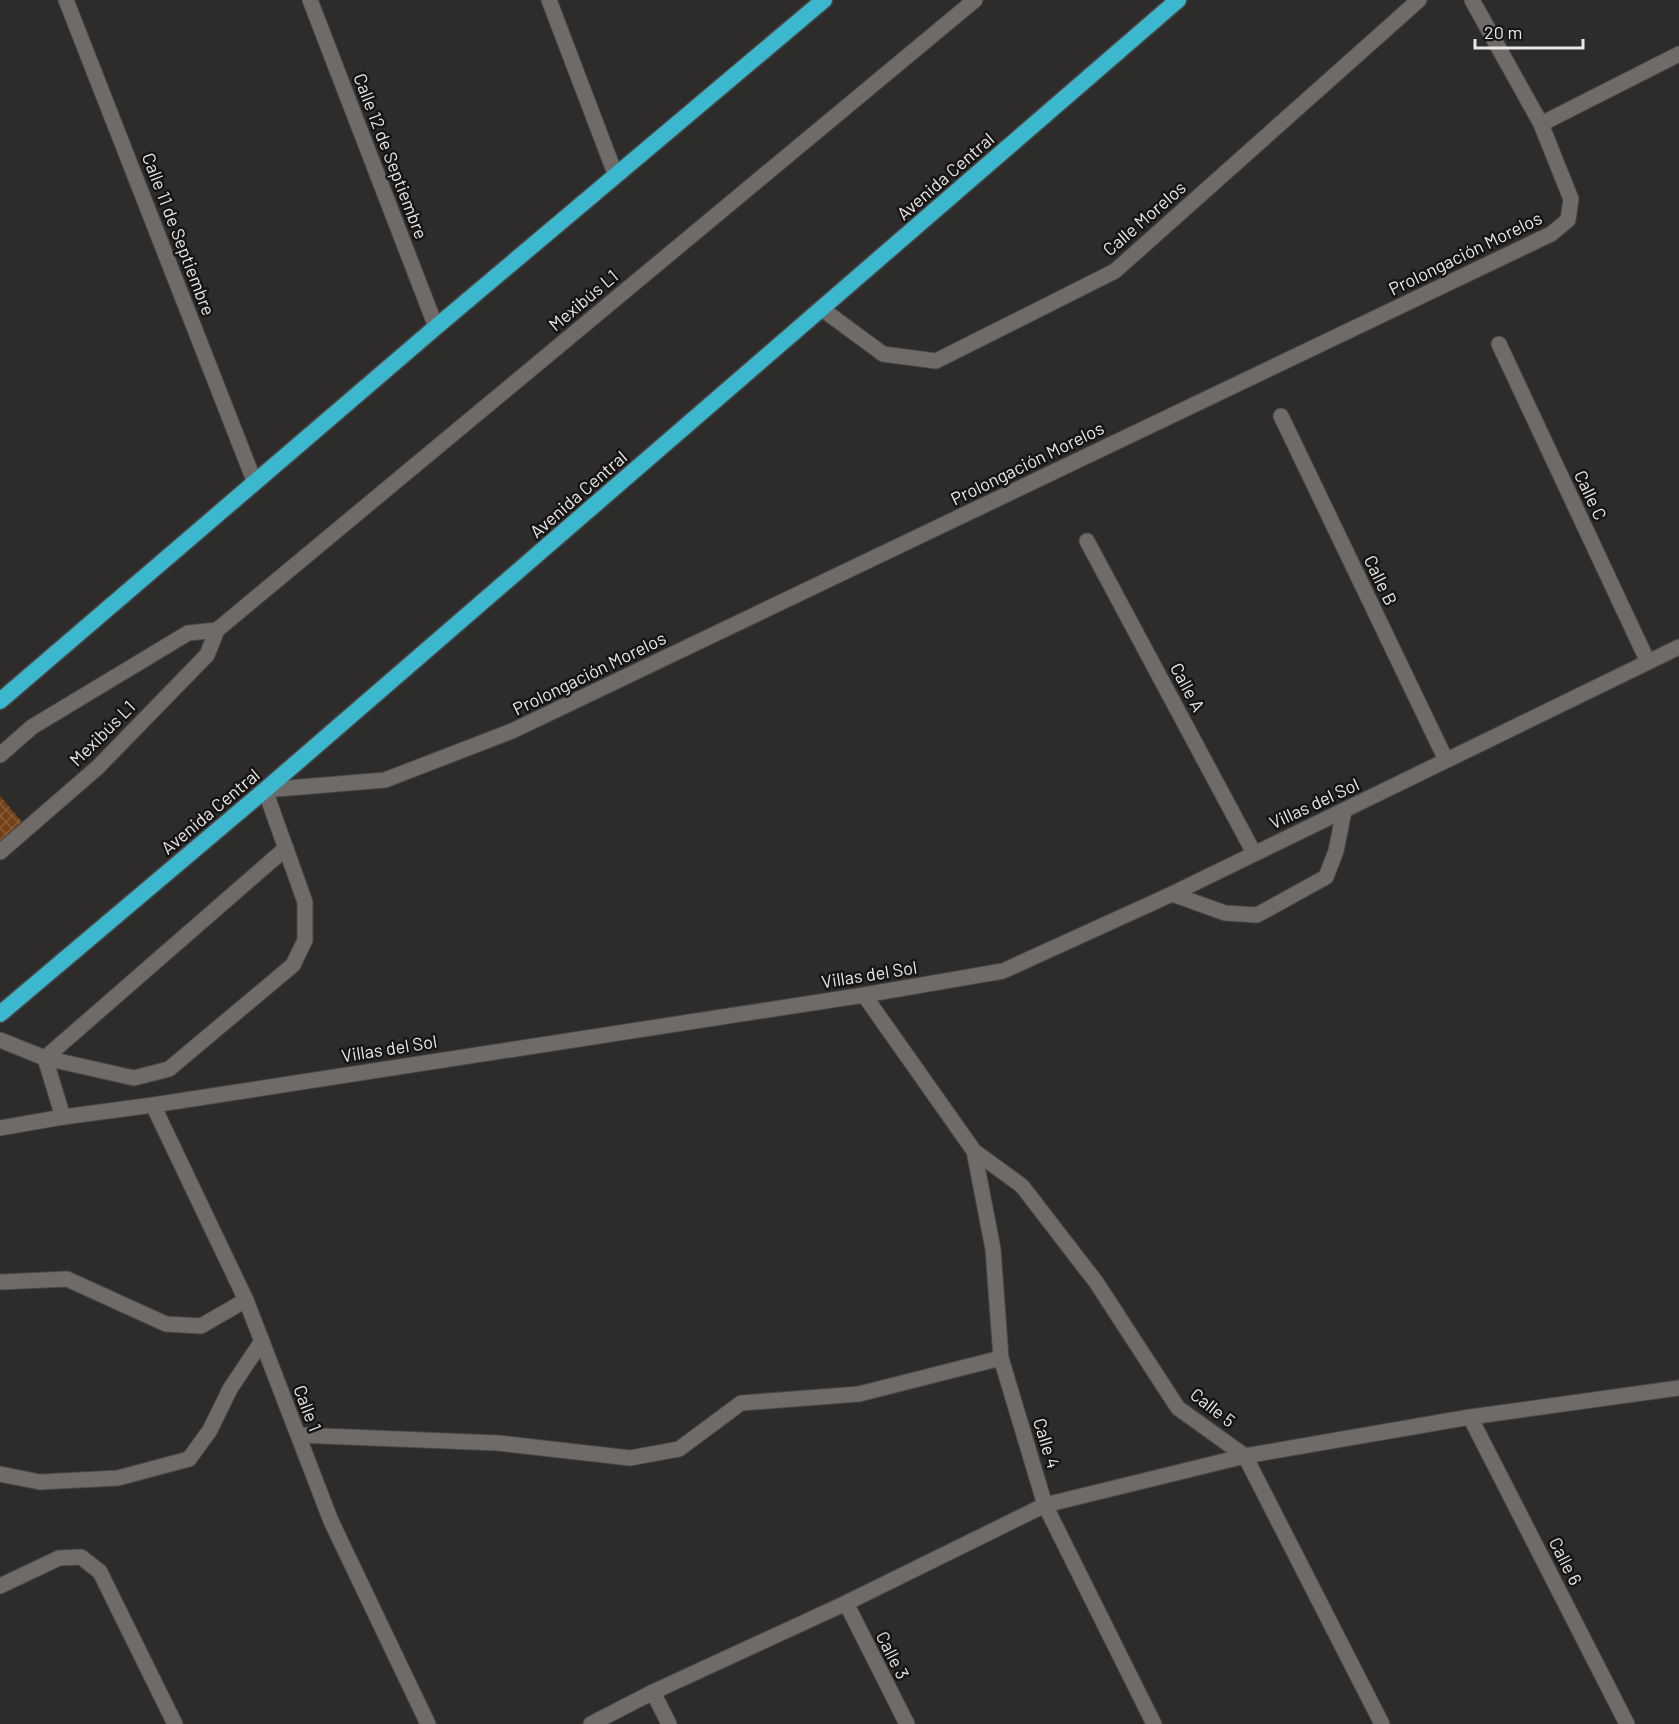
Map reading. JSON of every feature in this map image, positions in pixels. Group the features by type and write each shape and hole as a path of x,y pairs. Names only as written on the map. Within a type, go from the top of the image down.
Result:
{"highway":[{"path":"0,701 436,327 824,0"},
{"name":"Avenida Central","path":"0,1014 264,790 1178,0"}],"street":[{"name":"Calle 11 de Septiembre","path":"66,0 255,483"},
{"name":"Calle 12 de Septiembre","path":"310,0 436,327"},
{"path":"549,0 616,176"},
{"name":"Mexibús L1","path":"0,852 98,767 207,655 216,630 975,0"},
{"name":"Calle Morelos","path":"822,309 883,354 936,361 1115,271 1419,0"},
{"name":"Prolongación Morelos","path":"264,790 385,780 512,731 1551,234 1568,220 1571,199 1541,124 1472,0"},
{"path":"1541,124 1679,54"},
{"name":"Calle C","path":"1499,344 1648,662"},
{"name":"Calle B","path":"1281,416 1446,760"},
{"name":"Calle A","path":"1087,541 1254,853"},
{"name":"Mexibús L1","path":"0,755 32,727 188,633 216,630"},
{"name":"Villas del Sol","path":"0,1128 864,995 1003,971 1172,894 1679,647"},
{"path":"0,1041 45,1058 134,1078 169,1069 293,965 305,940 305,902 264,790"},
{"path":"1172,894 1226,913 1257,915 1326,877 1336,851 1344,811"},
{"path":"45,1058 286,848"},
{"path":"864,995 974,1151"},
{"path":"45,1058 63,1117"},
{"name":"Calle 1","path":"153,1105 246,1300 331,1521 428,1724"},
{"name":"Calle 4","path":"974,1151 993,1249 1001,1358 1045,1505 1154,1724"},
{"name":"Calle 5","path":"974,1151 1022,1186 1096,1282 1178,1408 1245,1456 1382,1724"},
{"path":"0,1282 67,1279 166,1324 201,1326 246,1300"},
{"path":"0,1474 40,1482 118,1478 189,1459 210,1430 230,1389 262,1341"},
{"path":"297,1435 498,1443 630,1458 679,1449 741,1403 859,1394 1001,1358"},
{"path":"591,1724 653,1692 846,1603 1045,1505 1245,1456 1470,1417 1679,1388"},
{"name":"Calle 6","path":"1470,1417 1627,1724"},
{"path":"0,1586 59,1558 81,1557 94,1567 100,1572 175,1724"},
{"name":"Calle 3","path":"846,1603 907,1724"},
{"path":"653,1692 669,1724"}],"building":[{"path":"0,796 22,822 0,841"}]}
